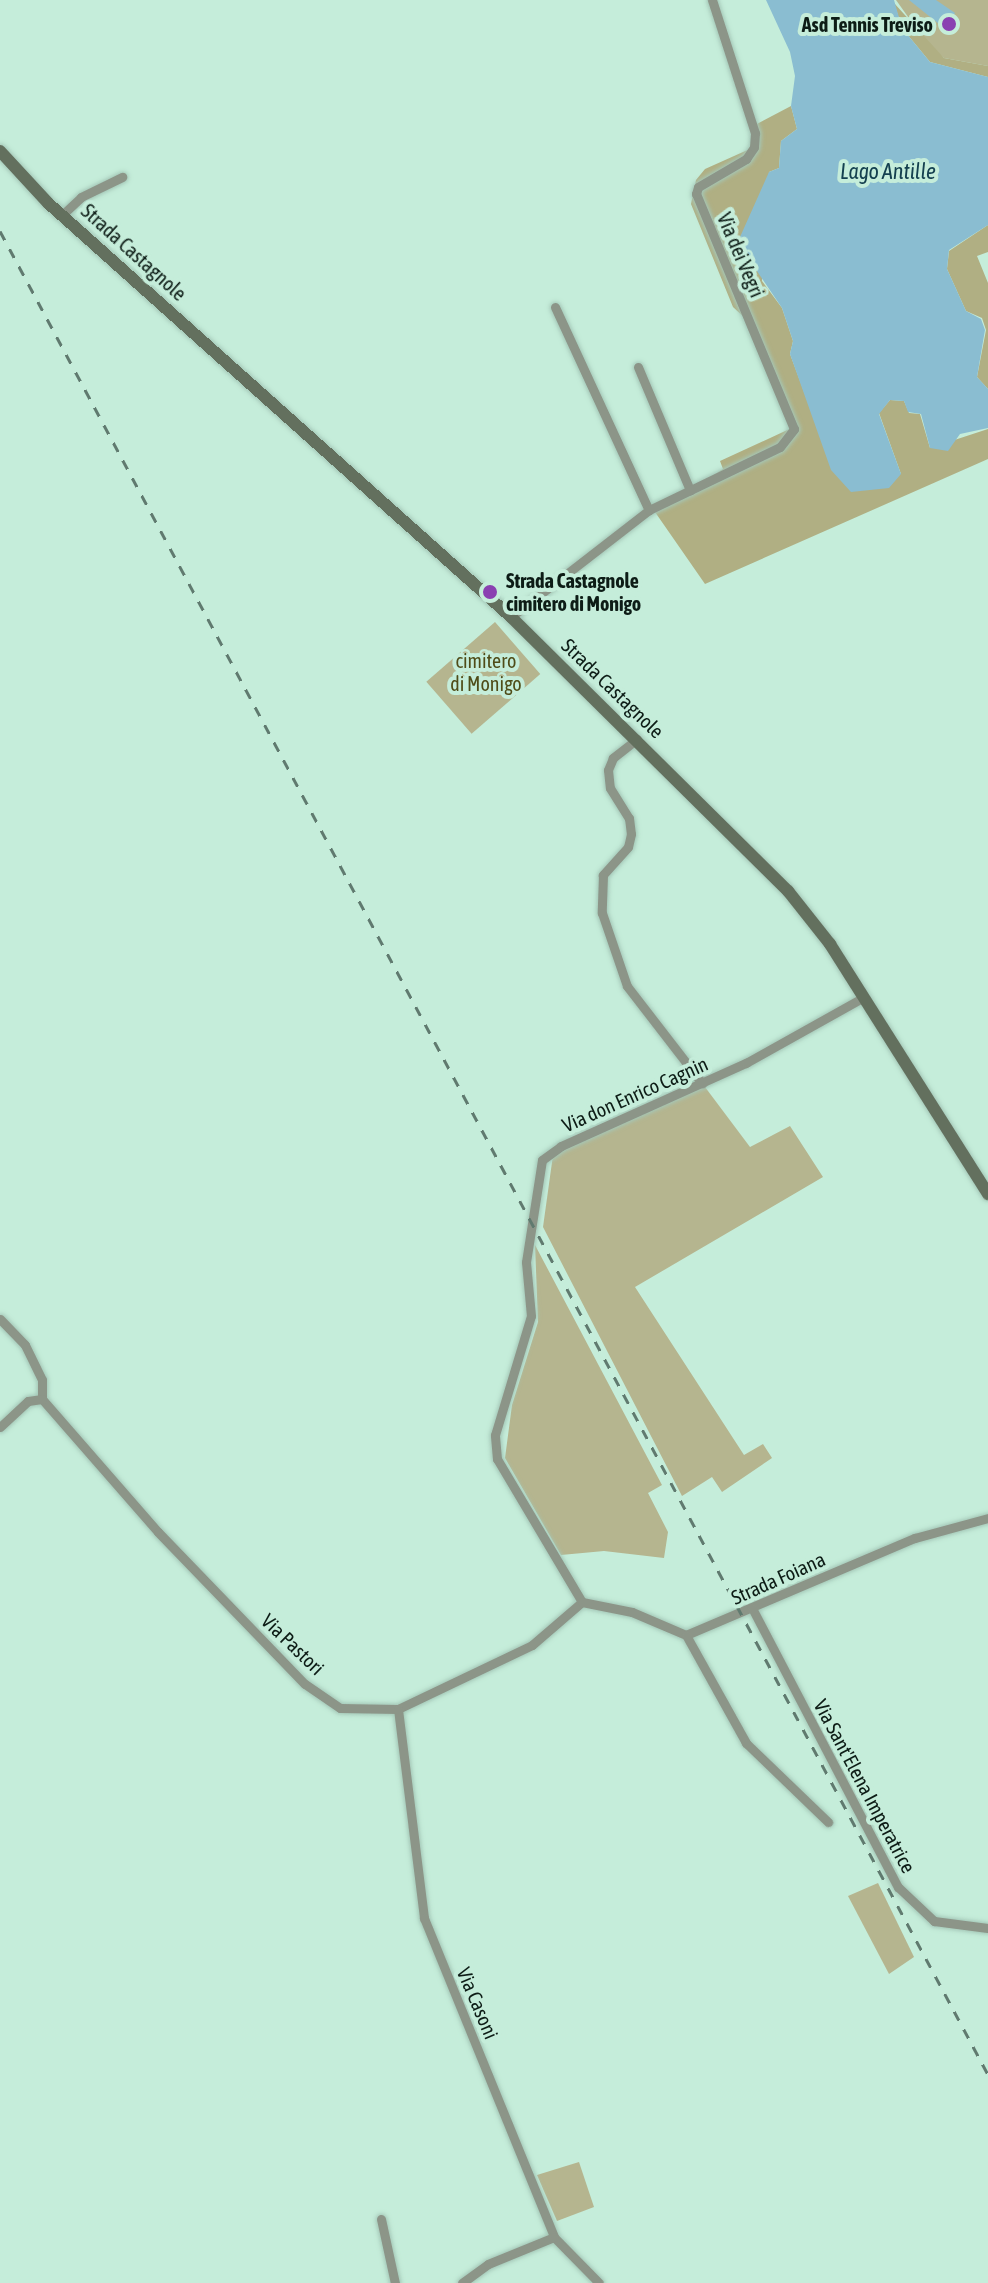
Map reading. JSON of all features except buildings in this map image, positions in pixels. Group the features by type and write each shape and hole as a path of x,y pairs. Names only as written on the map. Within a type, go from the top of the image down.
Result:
{"main road":[{"name":"Strada Castagnole","path":"0,151 62,215 511,617 802,906 864,997 988,1194"}],"street":[{"name":"Via dei Vegri","path":"511,617 649,510 780,447 794,429 696,194 698,187 746,159 754,147 755,133 712,0"},
{"name":"Strada Castagnole","path":"62,215 81,197 122,177"},
{"path":"555,307 649,510"},
{"path":"638,367 690,490"},
{"path":"637,739 613,758 608,770 610,788 631,834 628,847 603,875 602,913 627,986 702,1083"},
{"name":"Via don Enrico Cagnin","path":"582,1602 497,1459 495,1435 531,1316 526,1262 539,1170 550,1152 702,1083 864,997"},
{"path":"0,1319 25,1345 42,1380 42,1399 28,1401 0,1427"},
{"name":"Via Pastori","path":"42,1399 158,1532 305,1684 340,1708 398,1709 532,1645 582,1602"},
{"name":"Strada Foiana","path":"686,1635 915,1538 988,1518"},
{"path":"582,1602 632,1612 686,1635 746,1743 828,1822"},
{"name":"Via Sant'Elena Imperatrice","path":"752,1608 898,1887 934,1921 988,1928"},
{"name":"Via Casoni","path":"398,1709 424,1918 554,2237 599,2283"},
{"path":"381,2219 395,2283"},
{"path":"462,2283 488,2264 554,2237"}],"green space":[{"name":"Asd Tennis Treviso","path":"896,0 988,0 988,66 944,58 928,45"},
{"name":"cimitero di Monigo","path":"495,622 540,674 472,734 426,682"},
{"path":"702,1083 750,1147 790,1126 823,1177 635,1287 744,1455 763,1444 772,1458 722,1492 712,1477 682,1496 543,1227 553,1155"},
{"path":"535,1245 662,1485 648,1493 668,1532 664,1558 604,1551 561,1555 505,1458 512,1405 538,1322"},
{"path":"878,1883 914,1957 889,1974 848,1896"},
{"path":"579,2162 594,2207 557,2221 537,2175"}],"shaded area":[{"path":"894,3 944,58 988,66 988,77 930,62 902,28"},
{"path":"791,106 797,129 781,141 779,168 769,172 762,281 782,308 793,341 790,354 809,405 901,474 879,413 890,400 904,401 909,413 920,414 930,448 988,429 988,459 705,584 655,512 723,469 720,461 796,426 746,319 733,307 691,204 696,180 705,169 752,148 753,126"},
{"path":"988,225 988,252 977,256 988,283 988,389 977,377 986,330 982,318 966,311 947,269 949,251"}],"water":[{"name":"Lago Antille","path":"766,0 894,0 902,28 930,62 988,77 988,225 949,250 947,269 966,311 981,319 985,330 977,377 988,389 988,428 960,434 948,451 930,448 921,414 908,412 904,401 890,400 879,414 901,474 889,488 851,492 831,470 790,354 793,341 782,308 742,249 740,237 769,172 779,168 781,141 797,129 791,106 795,76 790,52"},
{"path":"909,0 936,0 955,13 944,28"}],"railway":[{"path":"0,231 988,2074"}],"place":[{"name":"Asd Tennis Treviso","path":"949,24"},
{"name":"Strada Castagnole cimitero di Monigo","path":"490,592"}]}
